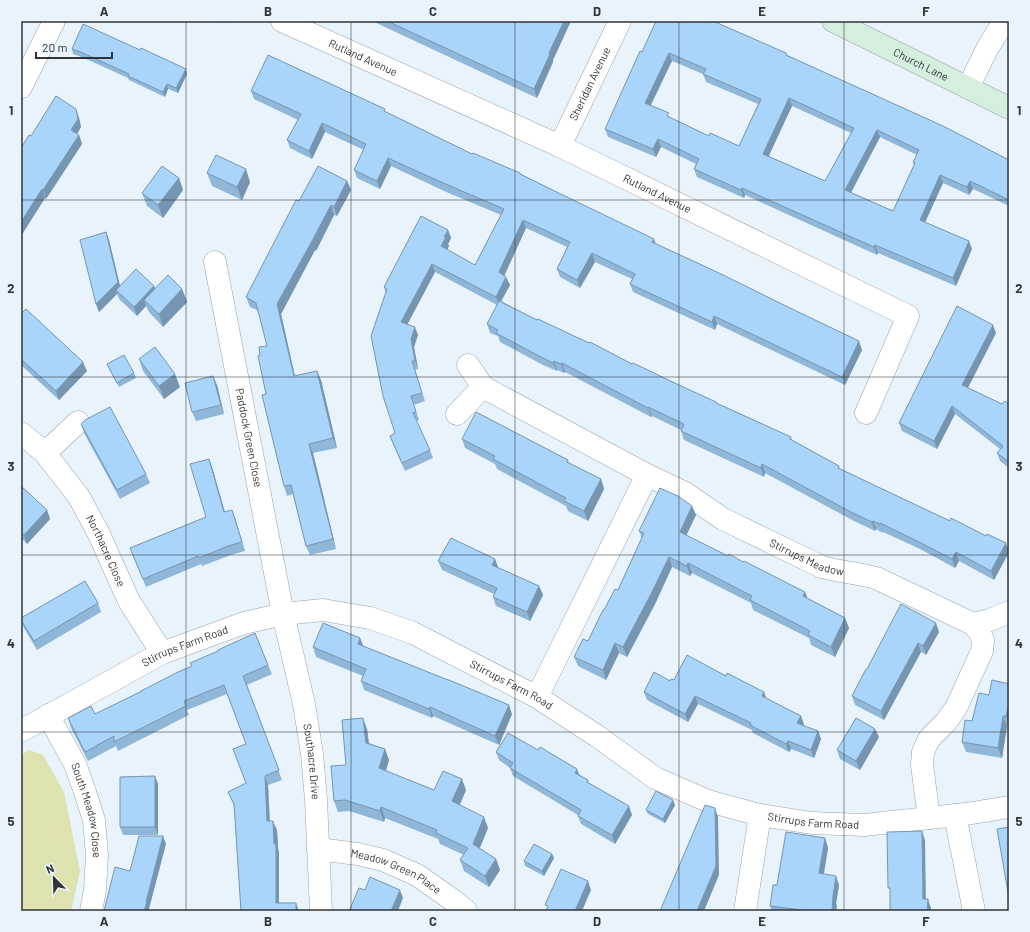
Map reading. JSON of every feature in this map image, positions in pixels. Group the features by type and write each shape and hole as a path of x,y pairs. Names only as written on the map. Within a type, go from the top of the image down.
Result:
{"main road":[{"name":"Church Lane","path":"833,21 1009,108"}],"street":[{"path":"21,87 54,21"},
{"name":"Rutland Avenue","path":"282,21 310,27 560,146 908,316 866,413"},
{"name":"Sheridan Avenue","path":"560,146 620,21"},
{"path":"968,88 987,49 1004,21"},
{"name":"Paddock Green Close","path":"215,262 283,614"},
{"name":"Stirrups Meadow","path":"468,365 483,387 647,475 685,493 723,519 822,567 835,571 860,574 876,578 974,624"},
{"path":"457,414 483,387"},
{"path":"45,452 78,422"},
{"name":"Northacre Close","path":"21,433 45,452 79,497 100,534 129,601 162,653"},
{"path":"536,697 647,475"},
{"name":"Stirrups Farm Road","path":"21,731 162,653 244,623 283,614 323,610 370,618 413,633 536,697 597,736 655,778 708,801 760,815 812,823 864,825 955,815 1009,807"},
{"path":"929,818 922,765 924,752 929,739 946,722 956,708 982,651 983,640 974,624 990,620 1009,612"},
{"name":"Southacre Drive","path":"283,614 304,704 312,754 316,800 321,911"},
{"name":"South Meadow Close","path":"48,716 75,764 86,792 94,820 97,855 95,890 91,911"},
{"path":"745,911 760,815"},
{"path":"955,815 974,911"},
{"name":"Meadow Green Place","path":"318,849 358,854 383,860 417,875 466,911"}],"green space":[{"path":"29,750 43,755 64,792 80,871 71,911 21,911 21,755"}],"building":[{"path":"387,21 564,21 534,89"},
{"path":"656,21 713,21 786,53 786,55 943,126 1009,160 1009,200 970,181 967,187 940,175 920,220 969,241 953,278 875,245 874,247 742,188 741,190 694,169 699,159 658,139 653,149 605,129 640,51 642,52","holes":["669,53 706,69 703,74 761,99 739,146 710,133 709,136 667,116 669,113 645,103","789,98 854,128 825,181 763,154","877,130 919,150 913,162 915,163 893,211 845,190"]},
{"path":"83,24 140,50 141,48 186,69 176,88 167,84 163,92 128,76 129,74 72,49"},
{"path":"268,55 385,109 384,111 472,154 473,153 520,173 654,239 652,242 859,341 842,377 714,316 712,322 630,284 635,274 592,253 577,280 557,269 570,242 523,220 499,272 506,277 496,297 432,264 401,322 415,327 411,339 415,361 412,361 422,393 411,396 416,412 413,413 430,450 402,463 390,436 395,433 383,396 371,336 387,289 384,287 421,216 448,230 441,246 475,265 504,209 388,158 377,181 354,170 366,144 322,123 309,151 287,140 301,114 251,91"},
{"path":"56,96 76,109 78,119 71,130 79,135 21,222 21,148 29,135 31,136"},
{"path":"216,155 246,169 237,187 207,173"},
{"path":"162,166 179,178 158,205 142,193"},
{"path":"318,166 347,181 334,207 331,205 277,304 294,376 317,371 333,438 309,444 333,539 306,546 291,485 284,486 262,395 266,394 258,356 260,355 259,347 267,346 256,303 246,297 296,200 299,201"},
{"path":"106,232 118,282 96,304 80,240"},
{"path":"136,269 154,286 134,307 116,290"},
{"path":"168,275 182,289 159,314 144,300"},
{"path":"499,301 537,320 538,319 589,343 590,342 632,364 633,363 791,437 790,439 839,466 838,468 950,521 951,518 986,536 987,534 1006,543 991,571 956,552 952,559 880,523 872,522 851,512 762,464 761,468 681,431 684,424 648,408 562,363 561,364 554,361 553,363 496,333 498,330 487,324"},
{"path":"957,306 993,325 962,385 1002,404 1005,401 1009,404 1009,462 997,453 1003,446 952,406 934,441 899,423"},
{"path":"26,309 83,362 56,391 21,359 21,314"},
{"path":"155,347 175,374 159,386 139,359"},
{"path":"124,355 134,373 117,383 107,364"},
{"path":"213,376 221,405 192,412 185,383"},
{"path":"110,407 146,474 117,490 81,424 85,420"},
{"path":"476,412 601,479 584,511 564,501 566,498 493,459 495,456 462,439"},
{"path":"209,459 224,512 232,510 242,542 199,558 198,556 143,579 130,548 206,517 190,464"},
{"path":"21,486 47,510 24,535 21,532"},
{"path":"660,488 678,496 692,506 680,532 728,556 729,554 743,562 744,561 805,592 803,596 845,618 831,647 808,635 810,631 750,600 752,596 688,563 687,566 669,557 623,647 615,643 603,670 574,657 583,639 588,641 615,589 618,590 644,533 639,531"},
{"path":"451,538 495,559 492,565 539,586 527,612 493,597 497,588 438,561"},
{"path":"85,581 98,603 34,641 21,618"},
{"path":"901,604 936,623 923,646 918,643 881,711 852,696"},
{"path":"323,623 360,638 358,644 509,705 495,736 430,707 429,709 361,681 366,669 313,647"},
{"path":"255,633 268,665 243,676 279,770 265,776 267,821 273,821 274,844 276,844 276,903 296,903 296,911 241,911 234,804 228,792 246,783 233,749 246,744 224,685 184,701 186,706 114,742 114,736 85,752 68,718 91,706 95,714 192,666 190,663"},
{"path":"687,655 726,676 727,673 764,692 762,696 801,716 797,723 818,731 811,750 788,741 786,744 750,725 751,723 695,696 685,714 644,692 654,672 670,681 671,679 674,680"},
{"path":"992,680 1009,684 1009,705 1006,716 1003,716 998,748 962,742 965,720 972,721 979,693 989,695"},
{"path":"363,718 366,743 385,749 379,768 434,790 443,771 462,779 452,801 484,817 473,844 496,859 485,876 460,860 468,848 436,833 437,830 381,807 380,811 345,800 334,801 331,766 346,765 342,720"},
{"path":"856,718 875,729 856,761 837,750"},
{"path":"508,733 538,750 540,747 577,769 575,773 588,780 587,782 629,806 612,835 578,816 581,810 510,768 513,763 496,752"},
{"path":"155,776 155,827 120,827 120,777"},
{"path":"656,791 673,800 663,819 646,810"},
{"path":"705,805 715,808 716,866 697,911 660,911"},
{"path":"1009,827 1009,898 997,829"},
{"path":"922,831 923,899 928,899 927,911 890,911 887,832"},
{"path":"786,832 825,838 819,873 836,876 832,911 801,911 802,910 770,906 773,885 777,885"},
{"path":"139,836 163,836 144,911 104,911 115,867 130,871"},
{"path":"534,844 552,854 542,871 524,861"},
{"path":"561,869 588,881 575,911 546,911 548,906 545,905"},
{"path":"370,877 400,890 391,911 349,911 359,888 365,890"}]}
